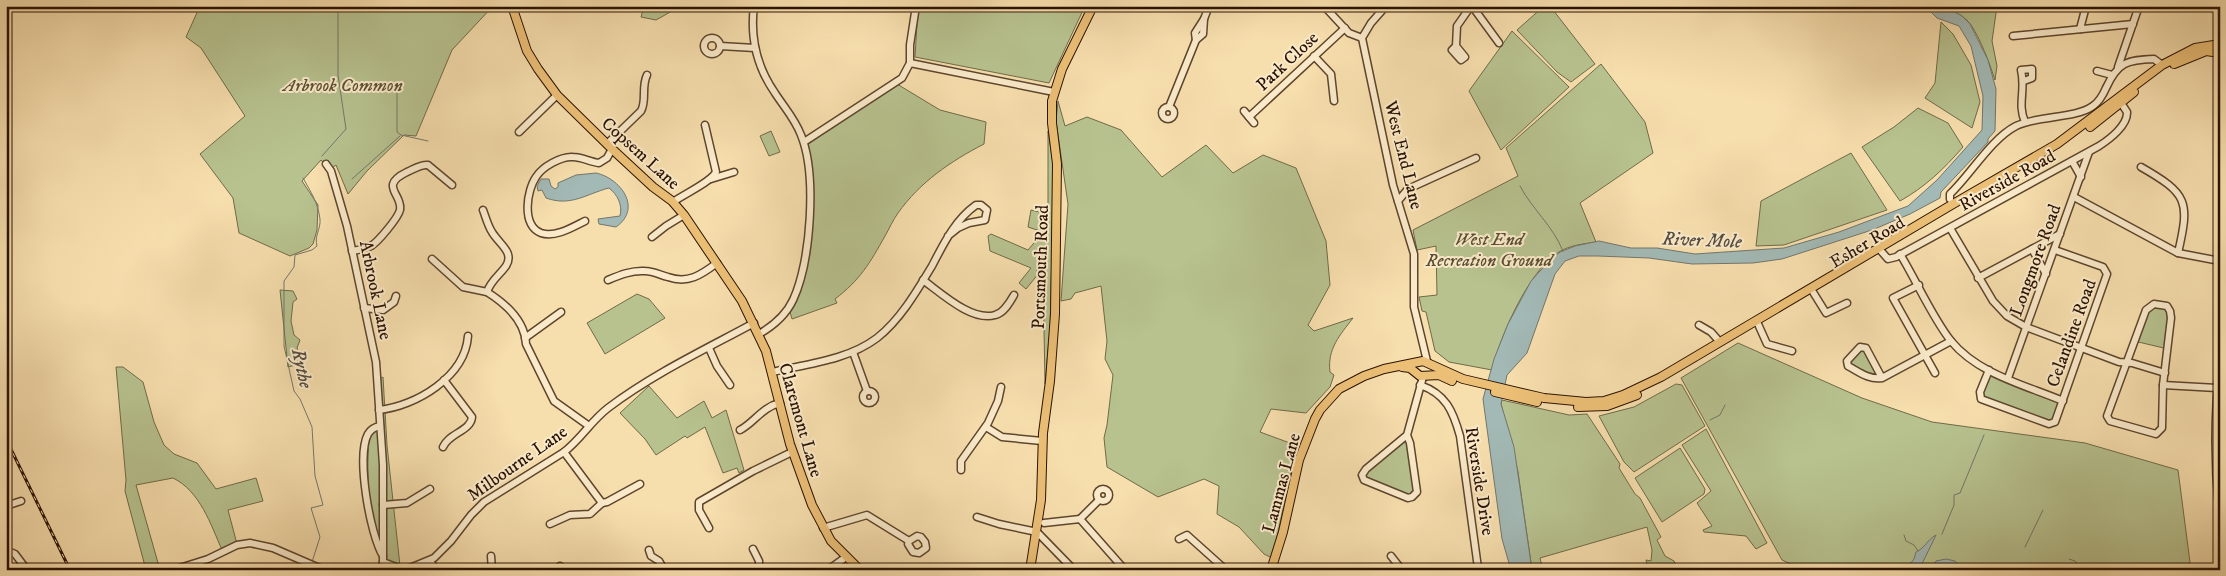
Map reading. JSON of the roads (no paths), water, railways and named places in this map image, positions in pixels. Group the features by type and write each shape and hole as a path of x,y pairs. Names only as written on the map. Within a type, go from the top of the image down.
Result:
{"main road":[{"name":"Copsem Lane","path":"512,6 527,51 538,70 557,95 609,147 673,202 717,263 754,323"},
{"name":"Portsmouth Road","path":"1030,570 1037,534 1042,478 1042,441 1050,381 1054,314 1057,164 1052,123 1052,101 1062,69 1094,6"},
{"name":"Esher Road","path":"1512,394 1567,402 1586,402 1610,400 1643,386 2063,140 2162,65 2195,48 2220,44"},
{"name":"Esher Road","path":"1512,394 1567,406 1594,408 1618,403 1652,387 1881,251 2062,147 2121,103 2148,79 2170,65 2206,51 2220,53"},
{"name":"Claremont Lane","path":"754,323 772,372 792,452 806,490 823,528 846,557 860,570"},
{"path":"1424,362 1453,376 1512,394"},
{"path":"1416,372 1424,362"},
{"path":"1424,362 1431,369 1426,376"},
{"name":"Lammas Lane","path":"1271,570 1285,525 1299,460 1320,410 1339,389 1355,381 1384,369 1424,362"},
{"path":"1402,367 1426,376 1439,375 1452,381 1486,387"}],"street":[{"path":"754,6 752,26 755,48 766,78 794,120 804,142 811,183 811,207 799,283 794,299 777,322 759,334"},
{"path":"804,142 902,78 910,63 910,45 916,6"},
{"path":"1169,107 1196,40 1203,34 1204,20 1209,6"},
{"path":"1324,6 1349,33 1362,38 1371,23 1386,6"},
{"path":"1456,46 1457,26 1471,6 1500,43"},
{"path":"2080,29 2086,6"},
{"path":"1950,199 1950,194 1998,140 2014,127 2025,122 2089,109 2103,96 2112,75 2118,67 2121,53 2139,6"},
{"path":"2013,36 2132,24"},
{"name":"Park Close","path":"1249,117 1345,28"},
{"name":"West End Lane","path":"1362,38 1393,185 1414,254 1414,307 1424,349 1424,362"},
{"path":"720,46 755,48"},
{"path":"2121,53 2128,62"},
{"path":"1314,56 1331,74 1334,101"},
{"path":"2118,67 2128,62 2154,59 2162,65"},
{"path":"910,63 1054,92"},
{"path":"2097,71 2112,75"},
{"path":"585,221 558,232 541,233 533,228 529,219 528,208 530,190 536,176 545,167 572,156 599,163 607,158 609,147 644,106 644,82 648,75"},
{"path":"2024,81 2021,109 2025,122"},
{"path":"519,132 557,95"},
{"name":"Riverside Road","path":"1900,254 2089,152 2109,139 2124,122 2128,114 2121,103"},
{"path":"1244,111 1254,123"},
{"path":"705,125 716,172 710,179"},
{"name":"Longmore Road","path":"2008,378 2082,177 2089,152"},
{"path":"1398,201 1408,189 1476,158"},
{"path":"2072,161 2082,177"},
{"name":"Arbrook Lane","path":"326,164 332,171 336,185 376,362 383,505 382,570"},
{"path":"352,251 373,245 399,213 400,205 392,190 393,183 398,177 425,164 449,182 442,186"},
{"path":"2141,167 2174,187 2182,199 2185,209 2184,226 2178,253"},
{"path":"673,202 710,179 734,172"},
{"path":"1393,185 1408,189"},
{"path":"2074,198 2178,253 2220,261"},
{"path":"772,372 853,352 876,339 887,329 923,280 948,236 955,225 976,205 981,205 987,210 985,220 964,226 948,236"},
{"path":"483,210 492,233 506,250 508,260 506,266 492,280 487,292"},
{"path":"652,237 684,215"},
{"path":"1950,228 1978,278 1993,301 2007,316 2026,327 2082,349 2165,373"},
{"path":"1978,278 2060,234"},
{"path":"2032,248 2046,274"},
{"name":"Celandine Road","path":"1989,370 1980,392 1980,397 1983,400 2051,424 2055,422 2107,278 2106,270 2055,250"},
{"path":"1881,251 1888,259 1900,254 1951,341 1970,358 1989,370 2063,401"},
{"path":"432,259 463,287 487,292 517,318 532,358 554,401 589,426"},
{"path":"608,280 636,271 650,272 676,280 685,280 698,276 717,263"},
{"path":"923,280 965,311 996,315 1002,311 1014,296"},
{"path":"1919,285 1893,298 1935,373"},
{"path":"1813,292 1826,313 1847,303"},
{"path":"364,308 383,310 396,301"},
{"path":"2161,304 2169,308 2171,318 2163,385 2162,428 2158,433 2151,433 2110,421 2107,416 2126,363 2146,310 2151,305 2161,304"},
{"path":"525,338 561,312"},
{"name":"Milbourne Lane","path":"405,570 430,561 444,549 484,502 564,452 608,408 653,378 754,323"},
{"path":"1758,324 1767,344 1792,351"},
{"path":"1698,325 1711,332 1719,342"},
{"path":"379,410 397,407 411,401 444,380 462,360 468,345 468,336"},
{"path":"1882,378 1866,348 1860,347 1847,361 1848,366 1865,376 1875,379 1882,378 1951,341"},
{"path":"709,348 716,366 730,385"},
{"path":"853,352 867,391"},
{"path":"2220,364 2217,388 2216,472 2220,518"},
{"path":"1407,435 1366,469 1362,475 1364,480 1408,498 1417,492 1410,443 1407,435 1420,385 1426,376"},
{"path":"443,447 446,441 469,426 472,417 444,380"},
{"name":"Riverside Drive","path":"1420,385 1440,394 1456,422 1460,436 1478,568"},
{"path":"2163,385 2217,388"},
{"path":"960,470 961,461 986,427 998,401 1001,387"},
{"path":"740,430 748,426 754,417 780,403"},
{"name":"Arbrook Lane","path":"380,426 372,429 366,438 364,476 376,540 383,559"},
{"path":"986,427 1002,437 1042,441"},
{"path":"564,452 602,503"},
{"path":"709,528 699,510 699,502 753,471 792,452"},
{"path":"550,524 570,516 590,514 602,503 640,484"},
{"path":"383,505 407,503 430,489"},
{"path":"1044,523 1080,519 1099,500"},
{"path":"6,506 21,501"},
{"path":"823,528 867,515 909,542"},
{"path":"977,516 1037,534 1074,570"},
{"path":"1080,519 1126,570"},
{"path":"1180,538 1188,535 1226,570"},
{"path":"173,570 208,559 237,545 250,543 273,548 324,570"},
{"path":"753,549 759,560 759,570"},
{"path":"6,550 15,554 27,570"},
{"path":"648,555 659,561 664,570"},
{"path":"491,556 492,570"},
{"path":"1391,556 1402,570"},
{"path":"828,570 846,557"},
{"path":"383,559 398,570"},
{"path":"430,561 436,570"}],"water":[{"path":"1925,6 1944,6 1962,16 1970,24 1988,60 1996,89 1995,131 1988,139 1988,142 1941,192 1940,198 1910,214 1872,230 1782,259 1753,263 1692,264 1649,258 1579,256 1565,261 1555,274 1527,353 1507,375 1501,404 1514,447 1532,570 1511,570 1502,539 1483,399 1494,359 1508,324 1531,281 1560,252 1575,246 1599,241 1631,248 1657,248 1695,254 1784,248 1839,232 1908,206 1937,180 1982,130 1983,96 1971,46 1959,26 1937,18"},
{"path":"596,173 605,176 620,187 628,203 628,211 624,219 616,227 599,224 598,219 620,216 619,200 609,188 578,199 563,201 546,198 542,190 538,191 537,186 541,179 549,179 551,186 555,189 558,187 558,183 576,175"},
{"path":"1936,535 1919,570 1905,570 1914,559 1916,552"},
{"path":"1946,559 1955,561 1962,570 1931,570 1936,561"}],"waterway":[{"path":"322,156 346,129 338,75 338,6"},
{"path":"397,93 397,132 401,135 428,141"},
{"path":"352,179 400,136"},
{"name":"Rythe","path":"303,178 316,203 320,223 316,239 317,246 312,250 295,255 294,267 284,281 284,346 294,391 300,399 312,427 315,476 323,505 311,508 320,537 312,562"},
{"path":"1520,186 1554,234 1563,251"},
{"path":"1710,420 1720,415 1725,405"},
{"path":"1942,534 1954,505 1954,495 1960,493 1984,435"},
{"path":"2025,547 2043,510"},
{"path":"1904,535 1906,541 1914,545 1918,551"},
{"path":"2069,559 2075,561 2081,570"}],"railway":[{"path":"6,439 70,570"}],"park label":[{"name":"Arbrook Common","path":"343,85"},
{"name":"West End Recreation Ground","path":"1489,249"}],"water label":[{"name":"River Mole","path":"1702,239"}]}
